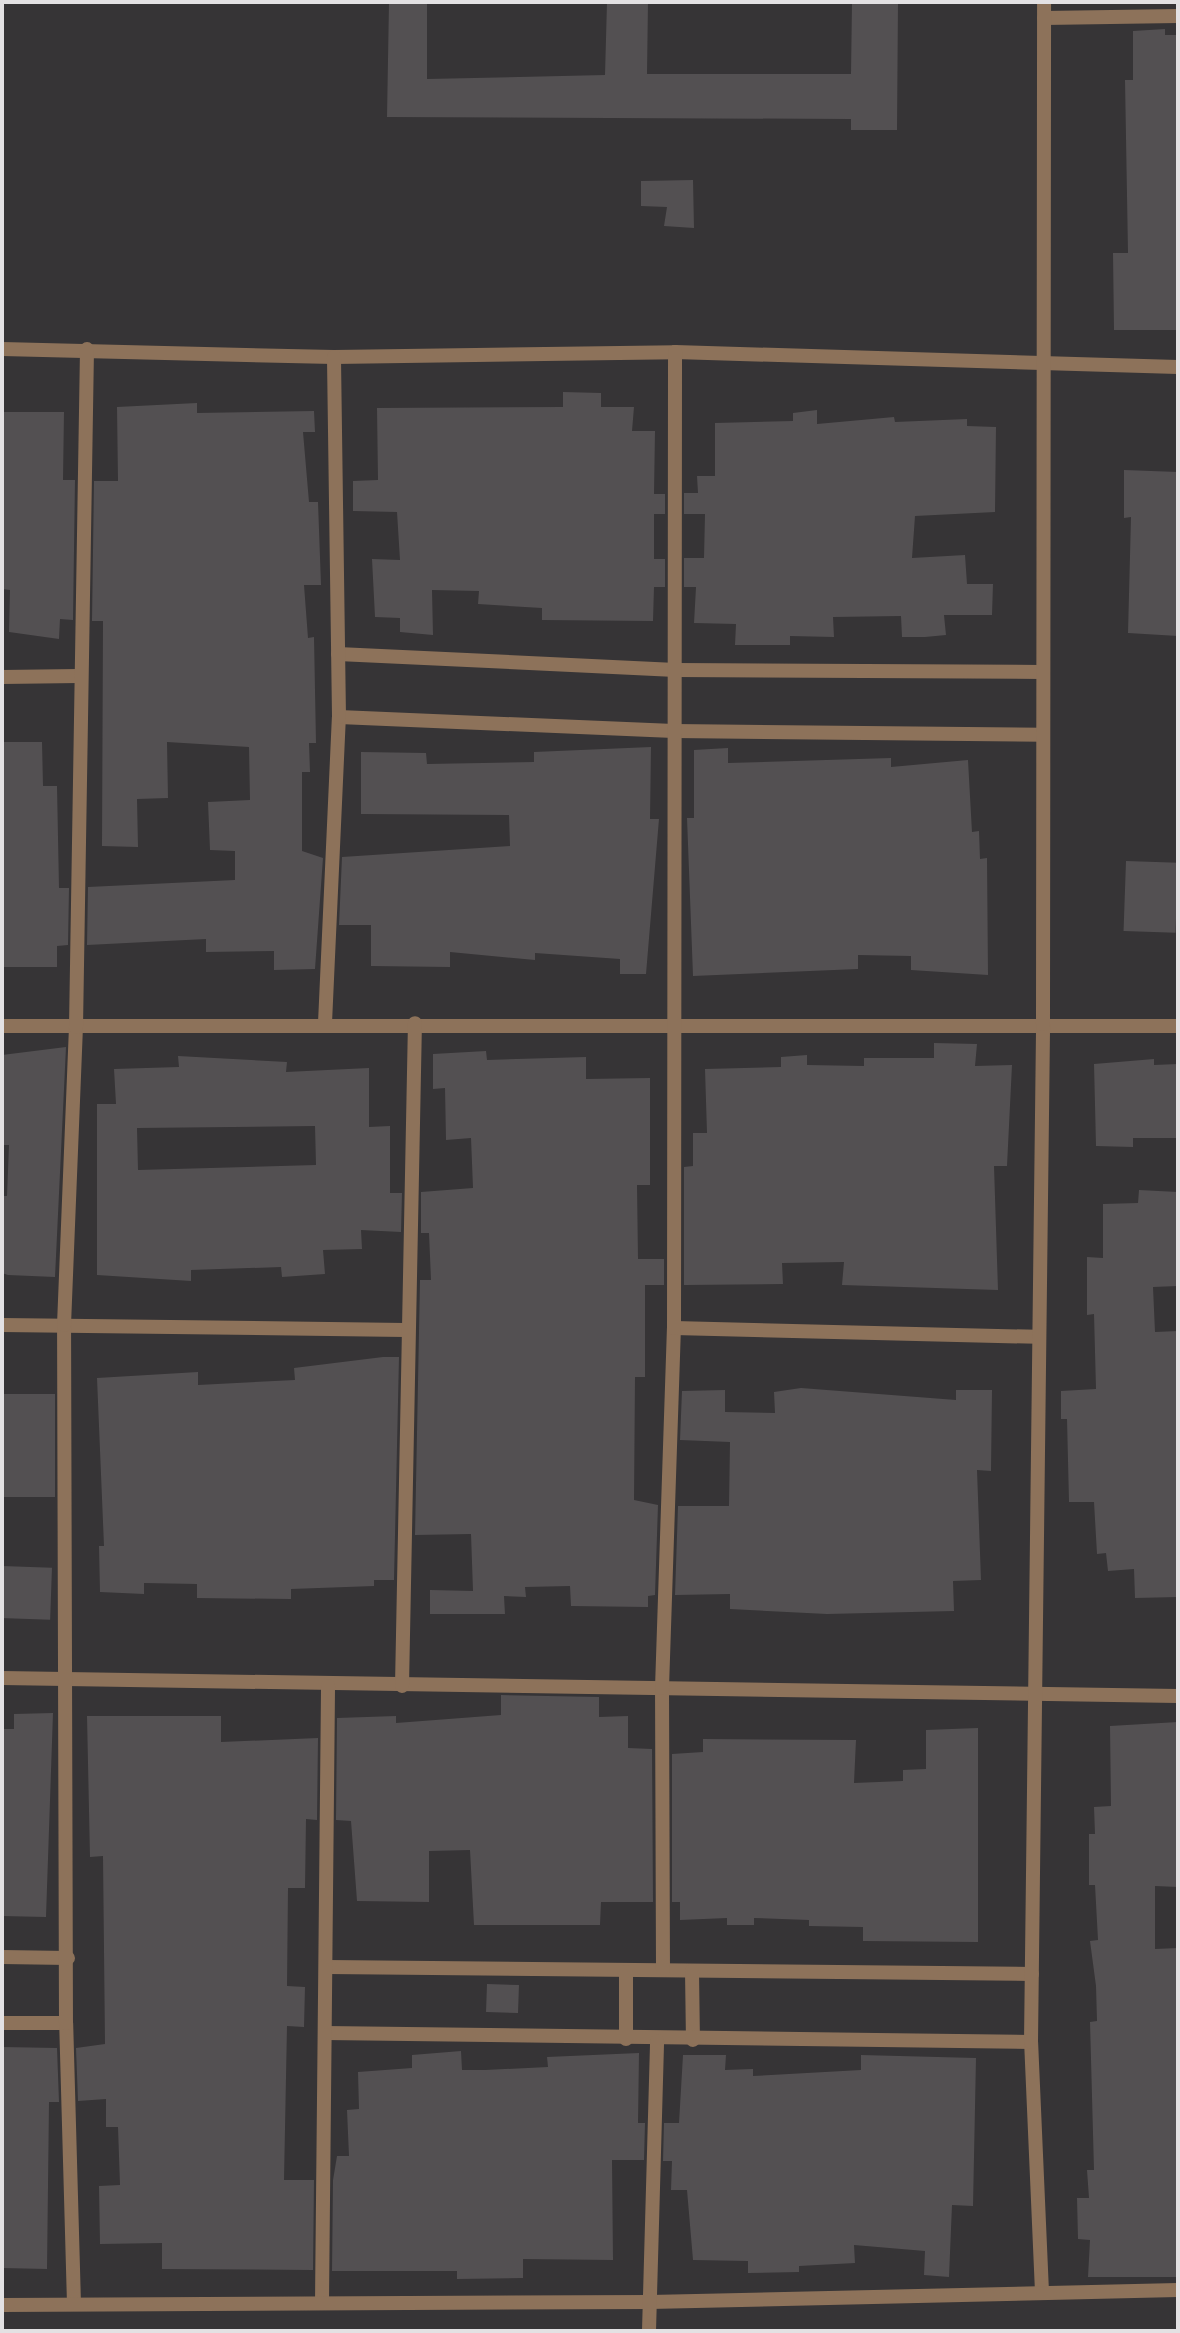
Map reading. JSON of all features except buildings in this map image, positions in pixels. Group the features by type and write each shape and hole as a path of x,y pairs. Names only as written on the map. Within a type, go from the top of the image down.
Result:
{"street":[{"path":"1042,2292 1031,2042 1037,1337 1043,1024 1044,2"},
{"path":"1044,18 1178,16"},
{"path":"2,349 334,357 675,352 1042,360 1178,367"},
{"path":"74,2305 65,2023 68,1958 63,1679 64,1325 76,1027 79,676 87,349"},
{"path":"663,1970 662,1688 674,1328 675,352"},
{"path":"325,1023 339,717 334,357"},
{"path":"338,654 676,670 1042,672"},
{"path":"2,677 79,676"},
{"path":"339,717 674,731 1043,735"},
{"path":"2,1026 325,1023 674,1028 1043,1024 1178,1026"},
{"path":"402,1686 405,1330 415,1023"},
{"path":"2,1325 405,1330"},
{"path":"674,1328 1037,1337"},
{"path":"2,1678 328,1686 1178,1696"},
{"path":"322,2302 328,1686"},
{"path":"2,1957 68,1958"},
{"path":"327,1967 1032,1975"},
{"path":"692,1971 693,2040"},
{"path":"626,1972 626,2039"},
{"path":"2,2023 65,2023"},
{"path":"325,2033 657,2041 1031,2042"},
{"path":"649,2331 657,2041"},
{"path":"2,2305 650,2302 1178,2290"}]}
